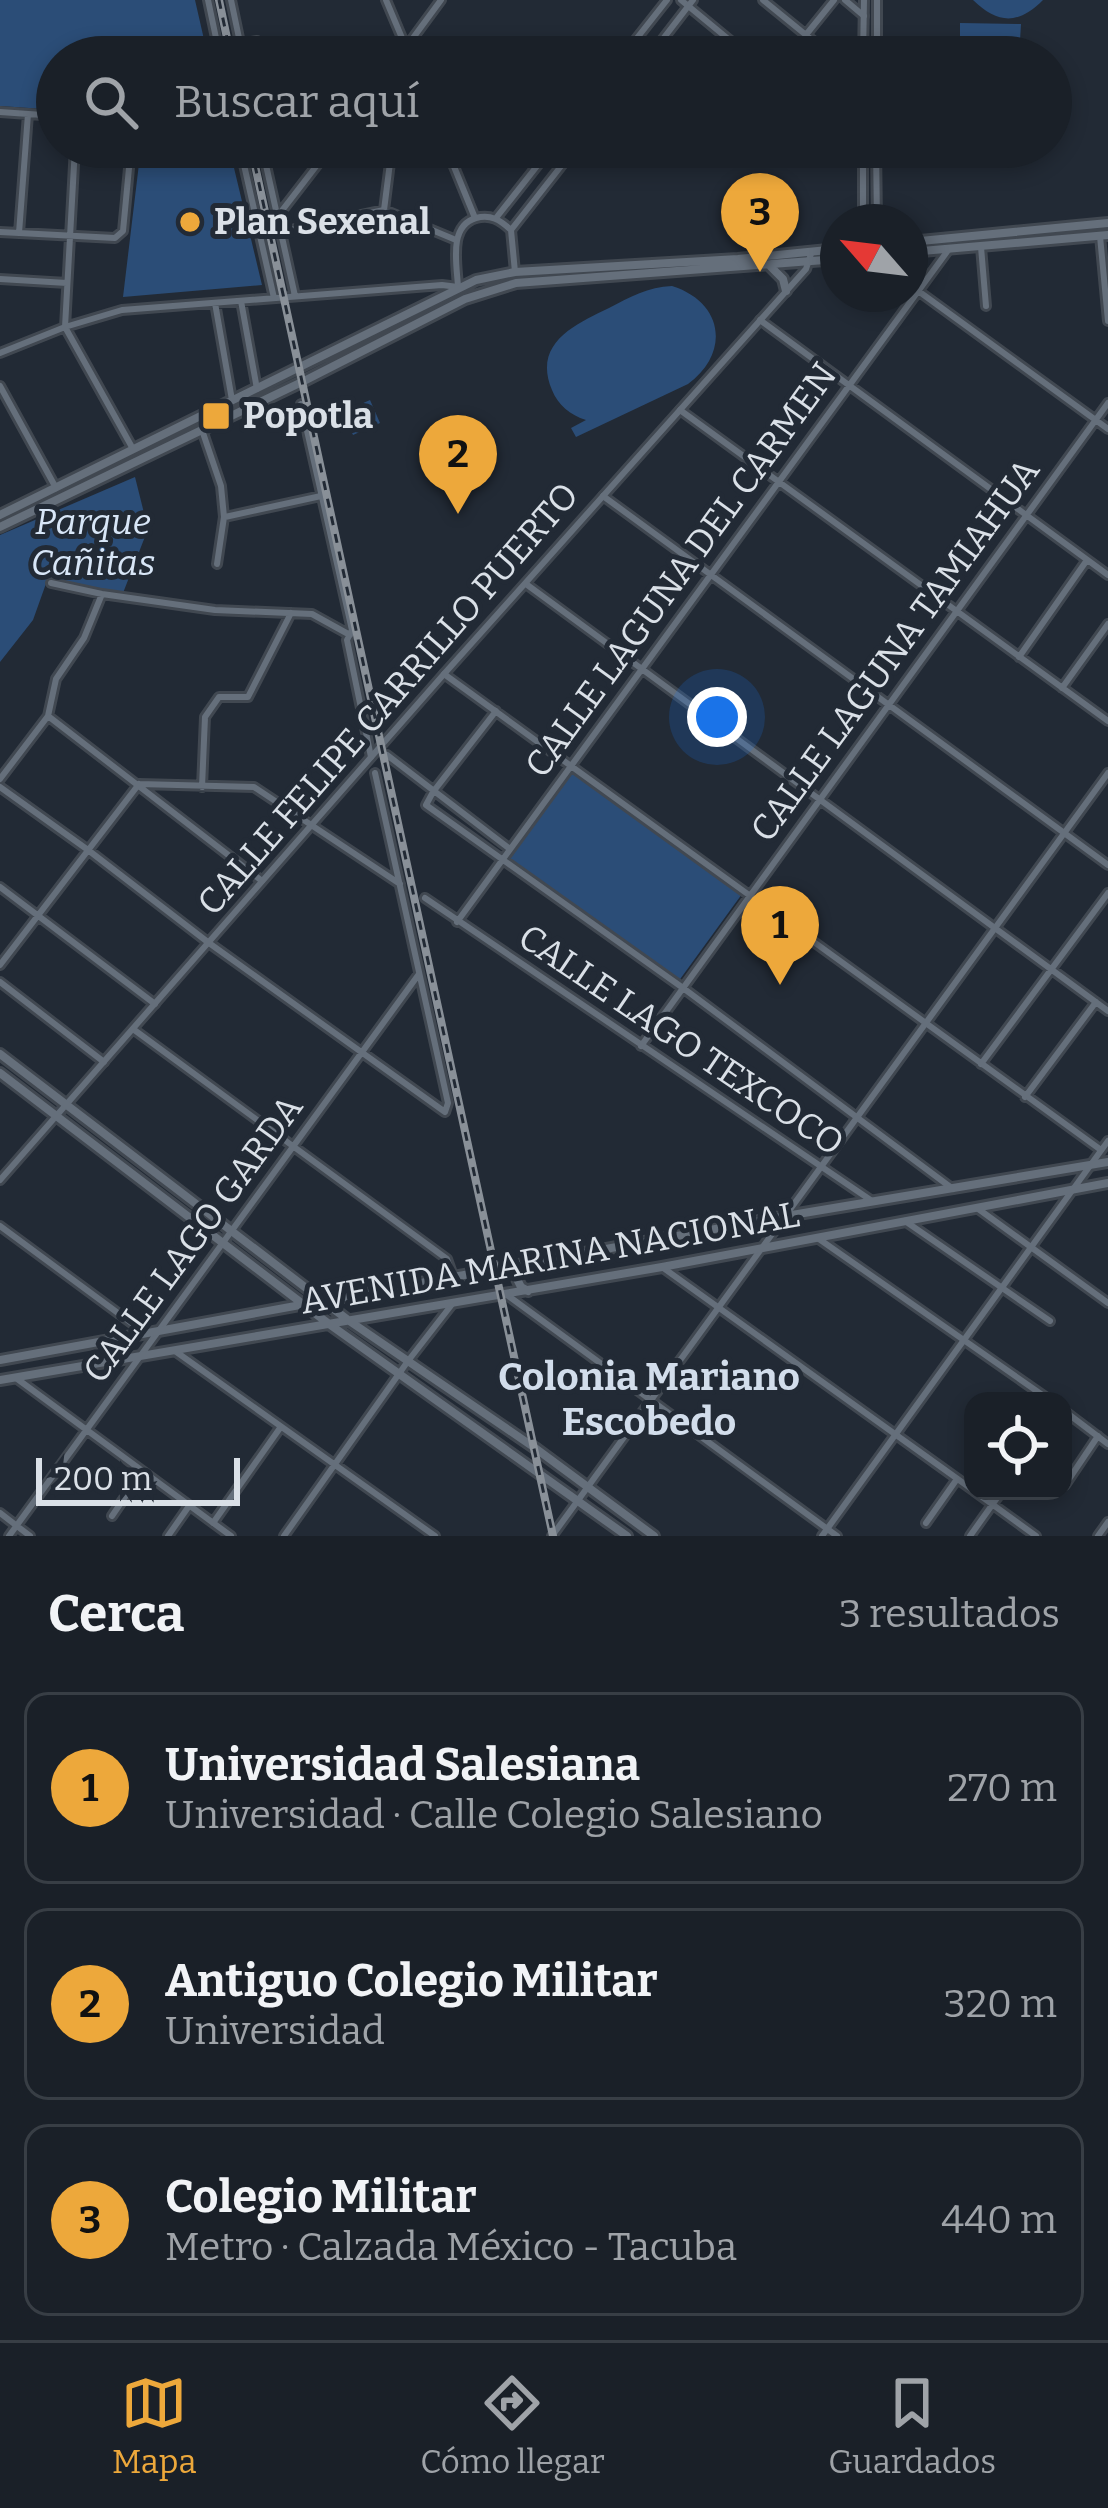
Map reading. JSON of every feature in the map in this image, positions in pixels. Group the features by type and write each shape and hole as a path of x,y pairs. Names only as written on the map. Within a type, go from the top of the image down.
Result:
{"main road":[{"path":"928,240 1108,224"},
{"path":"928,251 1104,236"},
{"path":"0,515 458,287 820,250"},
{"path":"0,527 516,278 820,261"},
{"path":"770,266 782,276 787,291"},
{"path":"323,356 319,365 326,370"},
{"path":"275,380 282,382 281,392"},
{"path":"0,1054 322,1301 654,1536"},
{"path":"0,1073 329,1324 627,1536"},
{"name":"AVENIDA MARINA NACIONAL","path":"0,1360 1108,1162"},
{"name":"AVENIDA MARINA NACIONAL","path":"0,1380 662,1268 1108,1183"},
{"path":"524,1264 517,1280 528,1291"},
{"path":"507,1268 516,1281 509,1294"}],"street":[{"path":"208,0 216,36"},
{"path":"231,0 238,36"},
{"path":"386,0 398,36"},
{"path":"417,36 441,0"},
{"path":"639,36 667,0"},
{"path":"763,0 806,36 834,0"},
{"path":"845,0 864,16"},
{"path":"864,0 864,36"},
{"path":"877,0 877,36"},
{"path":"664,36 687,2 726,36"},
{"path":"0,112 36,115"},
{"path":"19,233 28,114"},
{"path":"74,168 64,327 134,450"},
{"path":"0,232 116,238 123,231 129,168"},
{"path":"245,168 274,298"},
{"path":"267,168 295,296"},
{"path":"278,217 315,168"},
{"path":"384,210 389,168"},
{"path":"455,168 475,218"},
{"path":"496,218 535,168"},
{"path":"536,168 540,177 551,179"},
{"path":"516,278 511,230 560,168"},
{"path":"863,168 863,204"},
{"path":"876,168 877,204"},
{"path":"280,232 384,210 457,240"},
{"path":"0,353 122,310 458,287 457,240 462,227 482,216 496,218 511,230"},
{"path":"1104,236 1108,321"},
{"path":"981,247 986,306"},
{"name":"CALLE LAGUNA DEL CARMEN","path":"928,279 949,249"},
{"name":"CALLE FELIPE CARRILLO PUERTO","path":"1,1177 787,291 810,262 812,250"},
{"path":"0,279 67,284"},
{"path":"928,299 1108,428"},
{"path":"241,301 257,389"},
{"path":"215,303 232,401"},
{"name":"CALLE LAGUNA DEL CARMEN","path":"457,922 904,312"},
{"path":"760,320 1108,574"},
{"path":"0,386 56,488"},
{"name":"CALLE LAGUNA TAMIAHUA","path":"640,1046 1108,403"},
{"path":"302,404 352,630 347,640 371,757"},
{"path":"680,410 1108,721"},
{"path":"202,430 221,486 224,517 217,564"},
{"path":"224,517 322,496"},
{"path":"603,496 1108,865"},
{"path":"1019,657 1087,560"},
{"path":"51,583 215,610 312,614 350,635"},
{"path":"526,584 1108,1011"},
{"path":"102,594 84,638 56,679 48,716 0,783 208,943 441,1111 448,1109 448,1103 375,773"},
{"path":"202,787 205,717 219,697 248,697 291,613"},
{"path":"1062,688 1108,624"},
{"path":"444,674 1101,1150"},
{"path":"496,711 426,805 953,1189"},
{"path":"48,716 262,881"},
{"path":"387,755 510,849"},
{"path":"552,1536 1108,773"},
{"path":"139,784 254,787 400,884"},
{"path":"0,965 139,784"},
{"path":"0,887 154,1004"},
{"path":"981,1064 1108,893"},
{"name":"CALLE LAGO TEXCOCO","path":"424,898 874,1203"},
{"name":"CALLE LAGO GARDA","path":"9,1536 419,974"},
{"path":"0,982 104,1062"},
{"path":"1025,1097 1096,1002"},
{"path":"133,1029 447,1259 453,1276"},
{"path":"825,1532 1108,1141"},
{"path":"977,1208 1108,1303"},
{"path":"904,1220 1050,1321"},
{"path":"0,1226 146,1334"},
{"path":"820,1239 1038,1392"},
{"path":"662,1268 964,1484"},
{"path":"509,1294 825,1532 837,1536"},
{"path":"284,1536 452,1303"},
{"path":"175,1351 435,1536"},
{"path":"16,1378 231,1536"},
{"path":"1072,1417 1108,1444"},
{"path":"213,1523 280,1426"},
{"path":"1072,1475 1098,1436"},
{"path":"112,1516 142,1472"},
{"path":"926,1523 957,1479"},
{"path":"987,1500 1032,1535"},
{"path":"970,1536 996,1500"},
{"path":"168,1536 189,1506"},
{"path":"0,1513 30,1536"},
{"path":"1098,1536 1108,1522"}],"green space":[{"path":"0,0 195,0 203,36 36,36 36,109 0,106"},
{"path":"973,0 1043,0 1025,14 1008,18 991,14"},
{"path":"960,23 1021,24 1020,36 960,36"},
{"name":"Plan Sexenal","path":"138,168 234,168 262,285 123,297"},
{"path":"672,286 689,293 711,316 715,343 711,357 688,384 576,437 571,428 586,420 565,409 552,390 547,374 553,348 571,329 596,314 639,293"},
{"path":"370,400 380,423 353,435 343,412"},
{"name":"Parque Cañitas","path":"135,477 148,529 123,593 48,578 33,620 0,662 0,535"},
{"path":"572,770 742,894 678,982 508,857"}],"railway":[{"path":"219,0 227,36"},
{"path":"256,168 553,1536"}],"place":[{"name":"Plan Sexenal","path":"190,222"},
{"name":"Colegio Militar","path":"760,272"},
{"name":"Popotla","path":"216,416"},
{"name":"Antiguo Colegio Militar","path":"458,514"},
{"name":"Universidad Salesiana","path":"780,985"}],"district":[{"name":"Colonia Mariano Escobedo","path":"649,1400"}]}
